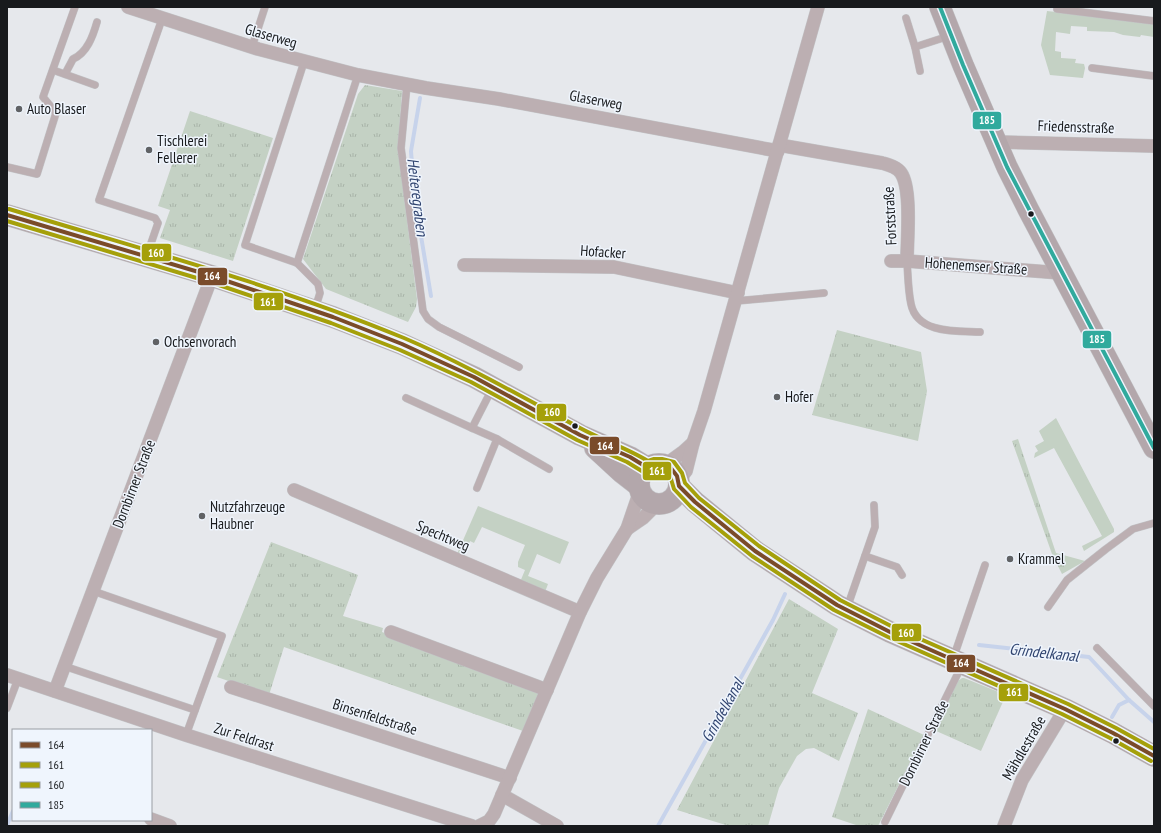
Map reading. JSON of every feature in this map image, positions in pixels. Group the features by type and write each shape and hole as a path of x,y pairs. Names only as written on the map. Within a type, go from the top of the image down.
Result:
{"main road":[{"path":"940,7 996,142 1028,209 1154,448"},
{"path":"7,215 146,258 212,276 314,310 402,344 493,387 580,435 630,458 656,466 670,467 674,472 670,493"},
{"path":"580,435 640,488"},
{"path":"656,466 643,472 640,479 640,488 644,497 650,502 670,493 694,502 755,552 847,610 890,632 1066,709 1113,732 1154,756"}],"street":[{"name":"Glaserweg","path":"128,7 252,48 358,75 779,148"},
{"path":"627,529 643,518 670,493 686,471 737,297 818,7"},
{"name":"Friedensstraße","path":"996,142 1154,146"},
{"name":"Forststraße","path":"779,148 882,163 896,168 901,173 907,192 907,261"},
{"name":"Hohenemser Straße","path":"891,261 1061,273"},
{"name":"Hofacker","path":"464,265 614,267 737,297"},
{"name":"Dornbirner Straße","path":"55,691 212,276"},
{"path":"656,466 683,452 693,444"},
{"path":"479,826 489,822 494,814 580,612 596,578 627,529 640,488"},
{"name":"Spechtweg","path":"294,490 580,612"},
{"path":"390,632 547,690"},
{"name":"Zur Feldrast","path":"12,677 186,735 472,826"},
{"name":"Binsenfeldstraße","path":"231,687 510,778"},
{"name":"Mähdlestraße","path":"1004,826 1022,780 1066,709"},
{"path":"502,795 557,826"},
{"path":"152,819 170,826"}],"lane":[{"path":"7,167 37,174 56,112 43,97 75,7"},
{"path":"252,48 265,7"},
{"path":"1057,9 1154,21"},
{"path":"906,18 920,70"},
{"path":"146,258 158,223 155,218 99,200 162,19"},
{"path":"65,74 73,59 80,56 92,39 97,22"},
{"path":"915,47 951,35"},
{"path":"304,62 245,245 297,263 318,284 320,293 314,310"},
{"path":"1092,68 1154,76"},
{"path":"53,70 95,84"},
{"path":"297,263 358,75"},
{"path":"407,84 401,148 423,311 428,319 439,327 519,367"},
{"name":"Forststraße","path":"907,261 911,304 919,319 928,325 947,331 980,332"},
{"path":"737,297 824,293"},
{"path":"472,428 493,387"},
{"path":"406,398 497,439 549,469"},
{"path":"477,488 497,439"},
{"path":"847,610 875,527 874,505"},
{"path":"1048,607 1067,580 1106,549 1133,529 1154,523"},
{"path":"865,556 897,567 902,575"},
{"name":"Dornbirner Straße","path":"885,822 958,661 985,565"},
{"path":"93,590 222,636 186,735"},
{"path":"1096,648 1154,706"},
{"path":"64,666 195,710"},
{"path":"8,705 12,677"}],"green space":[{"path":"1047,11 1154,23 1154,37 1123,35 1114,32 1087,31 1087,27 1071,26 1070,34 1056,32 1055,51 1061,52 1061,58 1076,59 1075,63 1084,64 1085,68 1083,78 1050,75 1041,45"},
{"path":"365,85 402,91 398,149 417,299 416,307 408,322 326,289 303,259 358,94"},
{"path":"190,111 273,138 233,261 160,238 170,210 158,206"},
{"path":"837,330 921,352 927,391 918,441 812,415"},
{"path":"1056,418 1114,529 1114,532 1084,551 1082,546 1102,536 1054,448 1034,458 1035,453 1038,451 1035,446 1044,441 1039,431"},
{"path":"1018,439 1056,553 1085,561 1062,574 1052,554 1012,441"},
{"path":"478,506 569,542 560,564 537,554 528,576 548,584 545,592 520,582 525,570 518,567 518,562 525,545 482,527 474,543 470,541 464,556 457,554"},
{"path":"271,542 358,575 343,616 383,628 382,632 537,691 538,694 523,731 284,647 269,695 217,677"},
{"path":"789,599 838,629 812,693 858,713 839,761 814,748 806,749 797,756 779,788 768,826 729,826 677,810"},
{"path":"962,678 1006,695 981,751 934,730 958,681"},
{"path":"868,709 924,735 878,826 859,826 832,817"}],"waterway":[{"name":"Heiteregraben","path":"420,98 411,151 419,224 431,296"},
{"name":"Grindelkanal","path":"658,826 773,620 785,594"},
{"name":"Grindelkanal","path":"979,645 1089,657 1129,700 1154,722"},
{"path":"1112,717 1119,705 1129,700"},
{"path":"7,825 12,813"}],"transit line":[{"name":"185","path":"940,7 1007,167 1154,448"},
{"name":"160","path":"9,209 258,284 356,319 427,348 493,381 588,432 648,461 662,459 674,462 682,473 685,483 699,498 759,546 840,600 893,627 1068,704 1154,749"},
{"name":"164","path":"7,215 212,276 333,317 402,344 474,377 580,435 630,457 648,468 655,465 670,467 677,476 679,486 695,502 755,551 837,605 890,632 1065,709 1154,756"},
{"name":"161","path":"7,221 210,282 331,323 400,350 471,382 577,440 627,462 645,473 649,474 656,471 667,472 674,489 691,507 752,556 834,610 888,637 1062,714 1151,761"}],"place":[{"name":"Auto Blaser","path":"19,109"},
{"name":"Tischlerei Fellerer","path":"149,150"},
{"name":"Ochsenvorach","path":"156,342"},
{"name":"Hofer","path":"777,397"},
{"name":"Nutzfahrzeuge Haubner","path":"202,516"},
{"name":"Krammel","path":"1010,559"}]}
